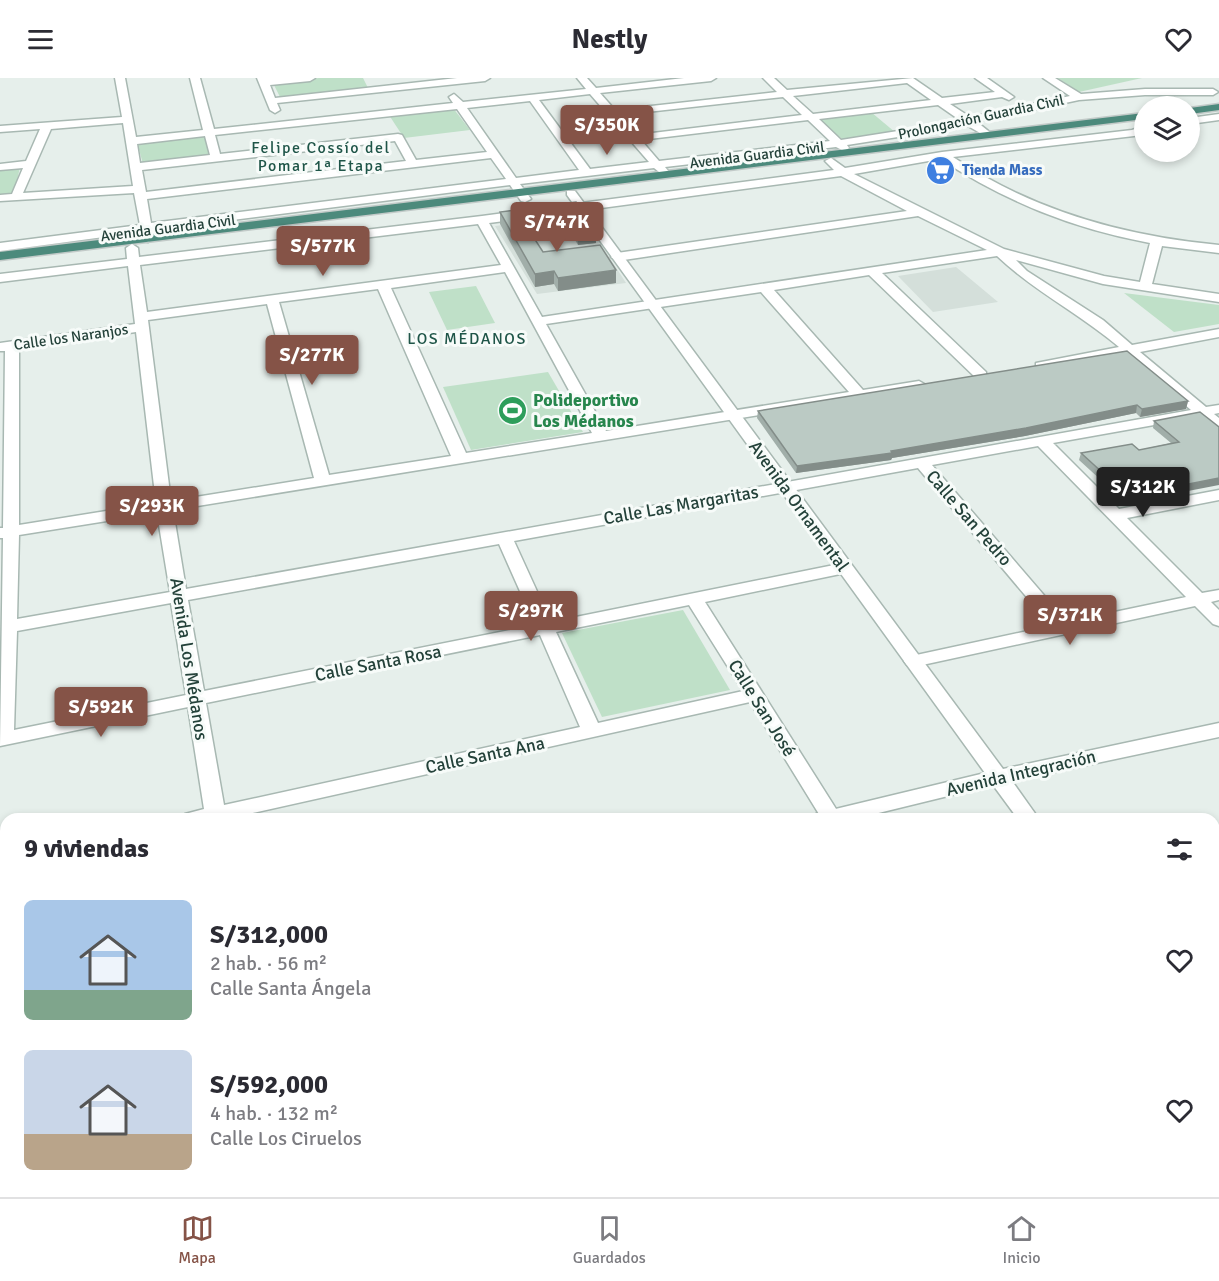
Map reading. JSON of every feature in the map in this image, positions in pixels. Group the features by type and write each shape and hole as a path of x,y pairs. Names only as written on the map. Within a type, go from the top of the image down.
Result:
{"highway":[{"path":"1200,110 1219,107"},
{"name":"Avenida Guardia Civil","path":"0,264 132,254 661,169 843,147 987,134 1134,117"},
{"name":"Avenida Guardia Civil","path":"0,256 147,232 520,191 571,193 991,141 1124,118"}],"street":[{"path":"0,247 147,232 120,78"},
{"path":"195,78 207,132 216,158"},
{"path":"282,124 263,80 310,78"},
{"path":"366,78 371,90"},
{"path":"270,100 443,80 485,78"},
{"path":"582,78 661,169"},
{"path":"131,141 711,78"},
{"path":"768,78 808,118 843,147"},
{"path":"981,78 1026,108"},
{"path":"1048,78 1079,97"},
{"path":"612,113 907,79 987,134"},
{"path":"443,80 520,191 587,173 661,169"},
{"path":"1199,83 1216,93"},
{"name":"Prolongación Guardia Civil","path":"843,147 969,123 982,116 1079,97 1145,92 1216,93"},
{"path":"634,138 1004,94"},
{"path":"532,98 587,173"},
{"path":"873,110 904,135"},
{"path":"1200,119 1219,117"},
{"path":"0,129 127,120"},
{"path":"16,197 47,126"},
{"path":"0,278 132,254 482,220 1134,132"},
{"path":"136,167 398,137 413,164"},
{"path":"0,198 139,192 494,154"},
{"path":"942,156 988,185 1043,209 1157,241 1219,249"},
{"path":"831,161 843,172 917,213 1000,252 1068,272 1145,288 1219,298"},
{"path":"0,167 30,164"},
{"name":"Avenida Ornamental","path":"571,193 1025,813"},
{"path":"617,257 917,213"},
{"path":"482,220 540,321 601,435"},
{"path":"1145,288 1157,241"},
{"path":"540,321 1000,252"},
{"path":"1000,252 1023,274 1098,323 1219,426"},
{"name":"Avenida Los Médanos","path":"132,254 164,506 215,813"},
{"name":"Calle los Naranjos","path":"6,346 272,300 510,268"},
{"path":"872,271 987,375 959,379"},
{"path":"383,285 460,458"},
{"path":"765,288 859,394"},
{"path":"272,300 322,480"},
{"path":"1024,369 1219,333"},
{"path":"2,738 6,346"},
{"path":"5,532 937,382"},
{"name":"Calle Las Margaritas","path":"3,628 1219,409"},
{"path":"1042,441 1219,620"},
{"name":"Calle San Pedro","path":"921,462 1063,629"},
{"path":"1115,515 1219,495"},
{"path":"504,537 592,731"},
{"name":"Calle Santa Rosa","path":"2,738 844,568"},
{"path":"913,661 1219,596"},
{"name":"Calle San José","path":"694,598 833,813"},
{"name":"Calle Santa Ana","path":"233,813 755,695"},
{"name":"Avenida Integración","path":"852,813 998,777 1219,730"}],"shaded area":[{"path":"583,216 626,283 537,294 495,226"},
{"path":"956,267 998,302 933,312 898,276"}],"green space":[{"path":"319,78 363,78 368,88 280,97 273,83"},
{"path":"1058,78 1142,78 1079,92"},
{"path":"453,108 470,130 404,138 389,115"},
{"path":"871,112 896,133 843,140 818,118"},
{"path":"206,135 211,157 143,164 137,142"},
{"path":"20,167 14,195 0,196 0,168"},
{"path":"476,286 495,323 447,330 429,292"},
{"path":"1124,293 1219,305 1219,324 1174,332"},
{"name":"Polideportivo Los Médanos","path":"548,372 583,432 471,450 443,387"},
{"path":"683,610 730,690 602,717 562,633"}],"building":[{"path":"576,202 595,231 577,233 560,204"},
{"path":"516,210 543,252 600,245 616,270 558,278 554,271 535,274 500,212"},
{"path":"1127,351 1188,401 1142,409 1137,405 1026,428 891,451 892,453 797,466 758,411"},
{"path":"1200,412 1219,427 1219,478 1128,496 1081,453 1132,444 1139,450 1179,442 1154,421"}],"place":[{"name":"Tienda Mass","path":"941,170"},
{"name":"Polideportivo Los Médanos","path":"512,410"}],"district":[{"name":"Felipe Cossío del Pomar 1ª Etapa","path":"321,157"},
{"name":"LOS MÉDANOS","path":"467,339"}]}
